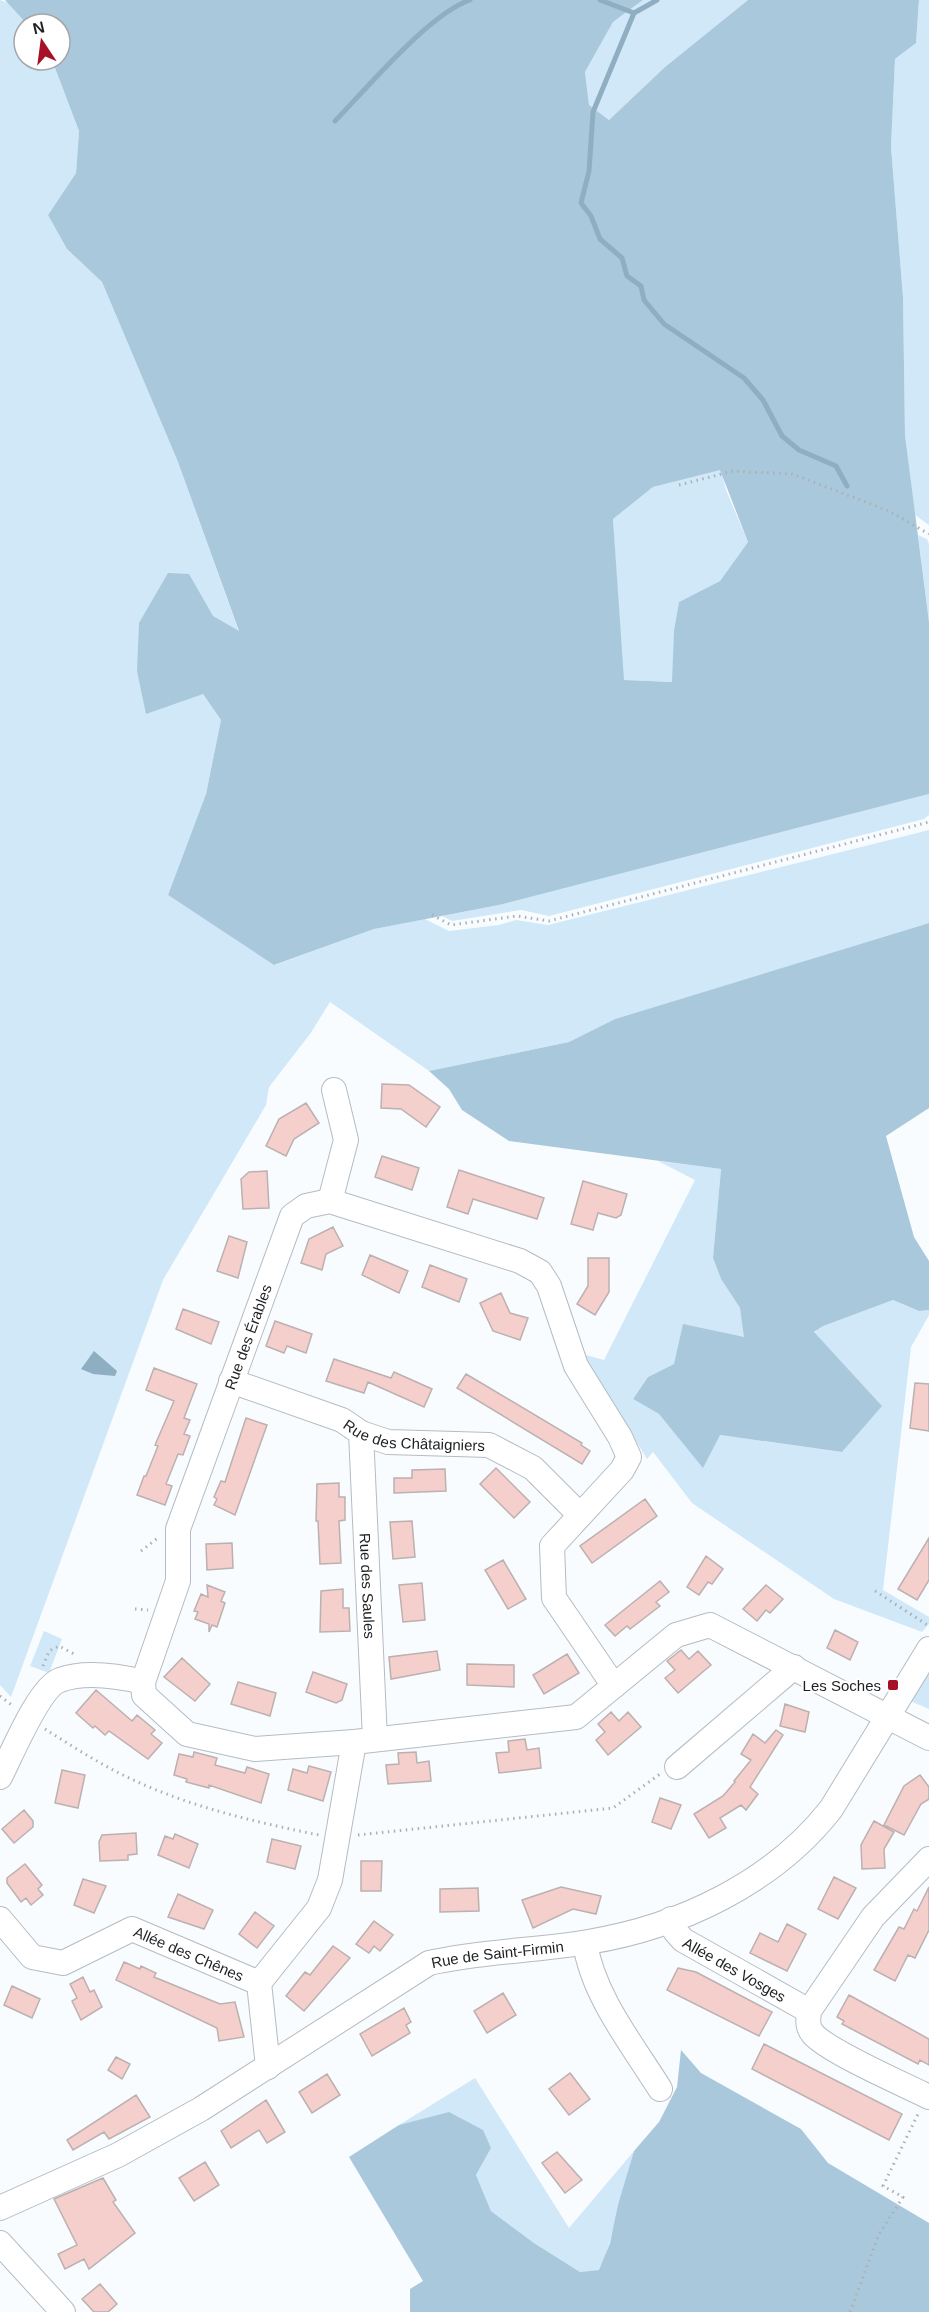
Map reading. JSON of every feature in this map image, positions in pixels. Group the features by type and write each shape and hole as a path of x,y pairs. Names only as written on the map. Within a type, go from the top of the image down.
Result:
{"street":[{"path":"334,1090 346,1140 330,1201 520,1261 540,1272 549,1286 576,1366 620,1437 629,1457 622,1470 552,1546 554,1598 614,1686"},
{"name":"Rue des Érables","path":"143,1682 178,1581 178,1529 292,1216 306,1206 330,1201"},
{"name":"Rue des Châtaigniers","path":"231,1382 342,1420 361,1433 388,1442 489,1445 533,1468 580,1515"},
{"name":"Rue des Saules","path":"361,1433 365,1740"},
{"path":"0,1777 46,1691 59,1680 117,1675 143,1682 144,1695 187,1734 255,1749 365,1740 576,1717 676,1635 710,1625 929,1738"},
{"name":"Rue de Saint-Firmin","path":"0,2208 118,2155 201,2109 429,1963 465,1955 585,1943 617,1937 705,1906 770,1871 812,1833 831,1809 929,1649"},
{"path":"677,1767 794,1667"},
{"name":"Allée des Chênes","path":"268,2067 258,1983 319,1908 330,1880 365,1740"},
{"path":"928,2097 837,2050 813,2034 807,2024 809,2012 873,1917 929,1859"},
{"name":"Allée des Chênes","path":"0,1919 32,1957 63,1963 132,1929 258,1983"},
{"name":"Allée des Vosges","path":"671,1919 675,1931 683,1940 809,2012"},
{"path":"585,1943 588,1966 600,1990 660,2090"},
{"path":"0,2243 63,2312"}],"path":[{"path":"679,485 734,471 792,474 888,511 929,534"},
{"path":"432,915 451,925 517,916 549,921 929,822"},
{"path":"875,1591 929,1626"},
{"path":"850,2312 879,2234 903,2197 882,2186 928,2097"}],"shaded area":[{"path":"0,0 9,3 17,12 12,12 12,72 57,72 79,131 76,173 48,215 67,249 102,282 178,462 239,632 213,616 203,694 221,720 206,794 168,895 275,965 374,929 425,919 449,931 499,925 516,920 548,925 929,830 929,923 615,1019 569,1042 429,1071 330,1002 310,1034 269,1087 266,1105 163,1280 11,1697 0,1685"},
{"path":"5,0 643,0 613,22 585,72 589,105 609,120 665,67 748,0 919,0 916,43 895,59 891,147 903,297 905,435 929,622 929,794 499,905 374,929 274,965 168,895 206,794 221,720 203,694 146,714 137,671 139,623 168,573 189,574 213,616 239,631 178,462 102,282 67,249 48,215 76,173 79,131 57,72 72,72 72,12 16,12","holes":["720,470 748,542 720,581 679,602 674,630 672,682 624,680 613,519 653,487"]},
{"path":"643,0 748,0 665,67 609,120 589,105 585,72 613,22"},
{"path":"919,0 929,0 929,525 915,515 905,435 903,297 891,147 895,59 916,43"},
{"path":"721,469 726,490 748,542 720,581 679,602 674,630 673,682 623,680 613,519 653,487"},
{"path":"918,535 927,539 929,544 929,622"},
{"path":"929,794 929,815 924,819 549,916 521,910 452,921 442,916 499,905"},
{"path":"929,923 929,1108 886,1136 914,1237 929,1261 929,1310 919,1311 893,1300 823,1326 814,1332 882,1406 842,1452 720,1435 703,1468 659,1414 633,1399 648,1377 674,1364 683,1324 744,1337 740,1308 721,1279 713,1258 721,1169 509,1141 462,1110 449,1089 429,1071 569,1042 615,1019"},
{"path":"658,1161 721,1169 713,1258 721,1279 740,1308 745,1337 674,1364 648,1377 633,1399 659,1414 703,1467 719,1435 842,1452 881,1405 814,1333 822,1326 893,1300 919,1311 929,1310 929,1315 911,1347 883,1590 929,1617 929,1624 922,1632 834,1599 692,1503 653,1452 647,1459 582,1354 604,1360 695,1180"},
{"path":"94,1351 117,1371 115,1376 93,1374 81,1369"},
{"path":"44,1631 62,1639 49,1673 30,1666"},
{"path":"929,1671 929,1709 908,1700"},
{"path":"681,2050 701,2073 801,2129 828,2163 929,2223 929,2312 410,2312 410,2289 423,2281 349,2157 399,2125 449,2112 483,2130 491,2148 476,2175 491,2211 534,2243 580,2272 599,2270 610,2243 618,2205 634,2151 659,2122 677,2087"},
{"path":"475,2078 569,2228 634,2151 600,2270 580,2272 534,2243 491,2211 476,2175 491,2148 449,2113 399,2125"}],"building":[{"path":"382,1084 409,1085 440,1107 426,1127 401,1109 381,1108"},
{"path":"306,1103 319,1123 294,1139 286,1156 266,1146 279,1119"},
{"path":"382,1156 419,1168 412,1190 375,1177"},
{"path":"459,1170 544,1198 537,1219 473,1199 468,1214 447,1207"},
{"path":"267,1171 269,1208 243,1209 241,1179 249,1172"},
{"path":"583,1181 627,1194 621,1215 616,1218 598,1213 593,1230 571,1224"},
{"path":"333,1227 343,1246 326,1254 322,1270 301,1263 309,1239"},
{"path":"229,1236 247,1242 238,1278 217,1271"},
{"path":"370,1255 408,1271 399,1293 362,1275"},
{"path":"588,1258 609,1258 609,1292 595,1315 577,1304 588,1286"},
{"path":"430,1265 467,1279 459,1302 422,1287"},
{"path":"501,1293 510,1313 528,1318 520,1340 493,1331 480,1303"},
{"path":"183,1309 219,1322 211,1344 176,1329"},
{"path":"275,1321 312,1334 306,1353 287,1346 284,1353 266,1346"},
{"path":"334,1359 391,1378 394,1372 432,1389 424,1407 368,1382 364,1393 326,1381"},
{"path":"154,1368 197,1384 184,1418 190,1420 184,1434 190,1436 183,1455 178,1454 166,1484 172,1486 165,1505 137,1495 174,1401 146,1390"},
{"path":"466,1374 582,1443 581,1445 590,1451 582,1464 457,1388"},
{"path":"915,1383 929,1384 929,1431 910,1428"},
{"path":"246,1418 267,1425 235,1515 214,1505 217,1499 214,1497 221,1481 225,1482"},
{"path":"496,1468 530,1502 514,1518 480,1484"},
{"path":"445,1469 446,1491 394,1493 394,1478 412,1478 412,1470"},
{"path":"339,1483 339,1497 345,1497 345,1520 339,1521 341,1563 320,1564 318,1521 316,1521 317,1484"},
{"path":"645,1499 657,1516 592,1563 580,1546"},
{"path":"412,1521 415,1557 393,1559 390,1522"},
{"path":"929,1538 929,1580 917,1600 898,1589"},
{"path":"232,1543 233,1568 207,1570 206,1544"},
{"path":"706,1556 723,1569 712,1584 708,1582 699,1595 687,1587"},
{"path":"503,1560 526,1599 508,1609 485,1570"},
{"path":"660,1581 669,1592 656,1602 660,1606 630,1629 627,1626 615,1636 605,1625"},
{"path":"422,1583 425,1620 403,1622 399,1585"},
{"path":"207,1585 225,1592 221,1601 225,1603 217,1627 212,1625 209,1632 209,1624 195,1619 198,1612 194,1611 201,1594 208,1597"},
{"path":"766,1585 783,1599 770,1613 766,1610 757,1621 743,1609"},
{"path":"343,1589 343,1608 349,1608 350,1631 320,1632 321,1591"},
{"path":"835,1630 858,1642 850,1660 827,1648"},
{"path":"681,1650 689,1659 698,1651 711,1665 678,1693 665,1678 675,1670 667,1661"},
{"path":"437,1651 440,1670 391,1679 389,1657"},
{"path":"567,1654 579,1673 544,1694 533,1675"},
{"path":"182,1658 210,1684 195,1701 164,1677"},
{"path":"467,1664 514,1665 514,1687 467,1685"},
{"path":"313,1672 347,1684 342,1700 336,1703 306,1692"},
{"path":"238,1682 276,1693 270,1716 231,1704"},
{"path":"96,1690 132,1721 137,1715 155,1730 151,1734 162,1743 148,1759 109,1731 105,1735 95,1726 93,1728 76,1713"},
{"path":"785,1704 809,1712 805,1732 780,1726"},
{"path":"611,1712 619,1721 628,1712 641,1727 608,1755 596,1740 605,1732 598,1724"},
{"path":"776,1730 783,1735 750,1787 758,1794 746,1810 741,1805 720,1818 726,1828 709,1838 694,1814 723,1796 735,1782 751,1760 741,1754 753,1734 765,1743"},
{"path":"525,1739 527,1750 539,1748 541,1768 499,1773 496,1753 509,1752 508,1741"},
{"path":"194,1752 217,1758 215,1765 245,1773 247,1767 269,1774 261,1803 209,1785 209,1788 186,1782 187,1779 174,1775 179,1754 193,1757"},
{"path":"416,1752 417,1763 429,1761 431,1781 388,1784 386,1765 399,1764 398,1753"},
{"path":"309,1766 331,1772 323,1801 288,1790 293,1769 307,1773"},
{"path":"62,1770 85,1775 78,1808 55,1803"},
{"path":"920,1775 929,1787 929,1799 921,1804 904,1835 884,1825 904,1786"},
{"path":"660,1798 681,1805 671,1829 652,1822"},
{"path":"24,1810 33,1821 33,1827 14,1843 2,1829"},
{"path":"874,1821 894,1832 884,1849 885,1868 862,1869 861,1845"},
{"path":"136,1833 137,1854 128,1855 128,1860 100,1861 99,1842 102,1835"},
{"path":"175,1834 198,1844 189,1868 158,1855 165,1836 173,1839"},
{"path":"272,1839 301,1846 295,1869 267,1862"},
{"path":"361,1861 382,1861 381,1891 361,1891"},
{"path":"25,1864 42,1885 38,1889 43,1895 31,1905 26,1898 21,1902 7,1883 7,1878"},
{"path":"834,1877 856,1888 838,1919 818,1909"},
{"path":"83,1879 106,1886 94,1913 74,1905"},
{"path":"561,1887 601,1896 596,1914 573,1909 533,1928 522,1900"},
{"path":"929,1887 929,1930 915,1958 908,1955 895,1981 874,1970 899,1927 904,1929 914,1909 917,1911"},
{"path":"478,1888 479,1911 440,1912 440,1889"},
{"path":"178,1894 213,1910 204,1929 168,1917"},
{"path":"255,1912 274,1926 257,1948 239,1934"},
{"path":"374,1921 393,1935 380,1951 374,1946 369,1953 356,1944"},
{"path":"787,1924 806,1934 787,1971 750,1953 760,1933 778,1942"},
{"path":"333,1946 350,1958 304,2011 286,1996 305,1972 310,1975"},
{"path":"124,1962 140,1969 141,1966 156,1973 154,1977 220,2004 235,2002 244,2037 219,2041 217,2028 116,1980"},
{"path":"678,1968 696,1972 772,2012 759,2036 667,1990"},
{"path":"83,1977 90,1992 94,1990 102,2007 81,2020 72,2001 77,1998 70,1984"},
{"path":"12,1986 40,1999 32,2018 4,2005"},
{"path":"503,1993 516,2015 487,2033 474,2011"},
{"path":"849,1995 929,2039 929,2065 920,2060 918,2064 842,2024 844,2021 837,2017"},
{"path":"404,2008 411,2022 406,2025 410,2033 372,2056 360,2034"},
{"path":"764,2044 902,2114 889,2140 752,2069"},
{"path":"116,2057 130,2064 122,2079 108,2070"},
{"path":"570,2073 590,2099 569,2115 549,2089"},
{"path":"327,2074 340,2095 312,2113 299,2092"},
{"path":"136,2095 150,2117 109,2139 104,2132 73,2150 67,2140"},
{"path":"266,2100 285,2132 267,2143 259,2130 231,2148 221,2131"},
{"path":"557,2152 582,2180 565,2193 542,2163"},
{"path":"205,2162 219,2185 194,2201 179,2178"},
{"path":"103,2178 116,2200 113,2202 135,2233 89,2269 84,2259 65,2269 58,2254 77,2245 54,2199"},
{"path":"100,2284 117,2304 108,2312 94,2312 82,2299"}],"waterway":[{"path":"335,121 399,53 436,20 470,0"},
{"path":"600,0 634,13"},
{"path":"657,0 634,13 593,112 589,171 581,203 591,216 600,239 622,258 627,276 641,286 644,300 664,324 744,378 763,400 782,436 799,450 836,466 847,486"}],"place":[{"name":"Les Soches","path":"893,1685"}]}
